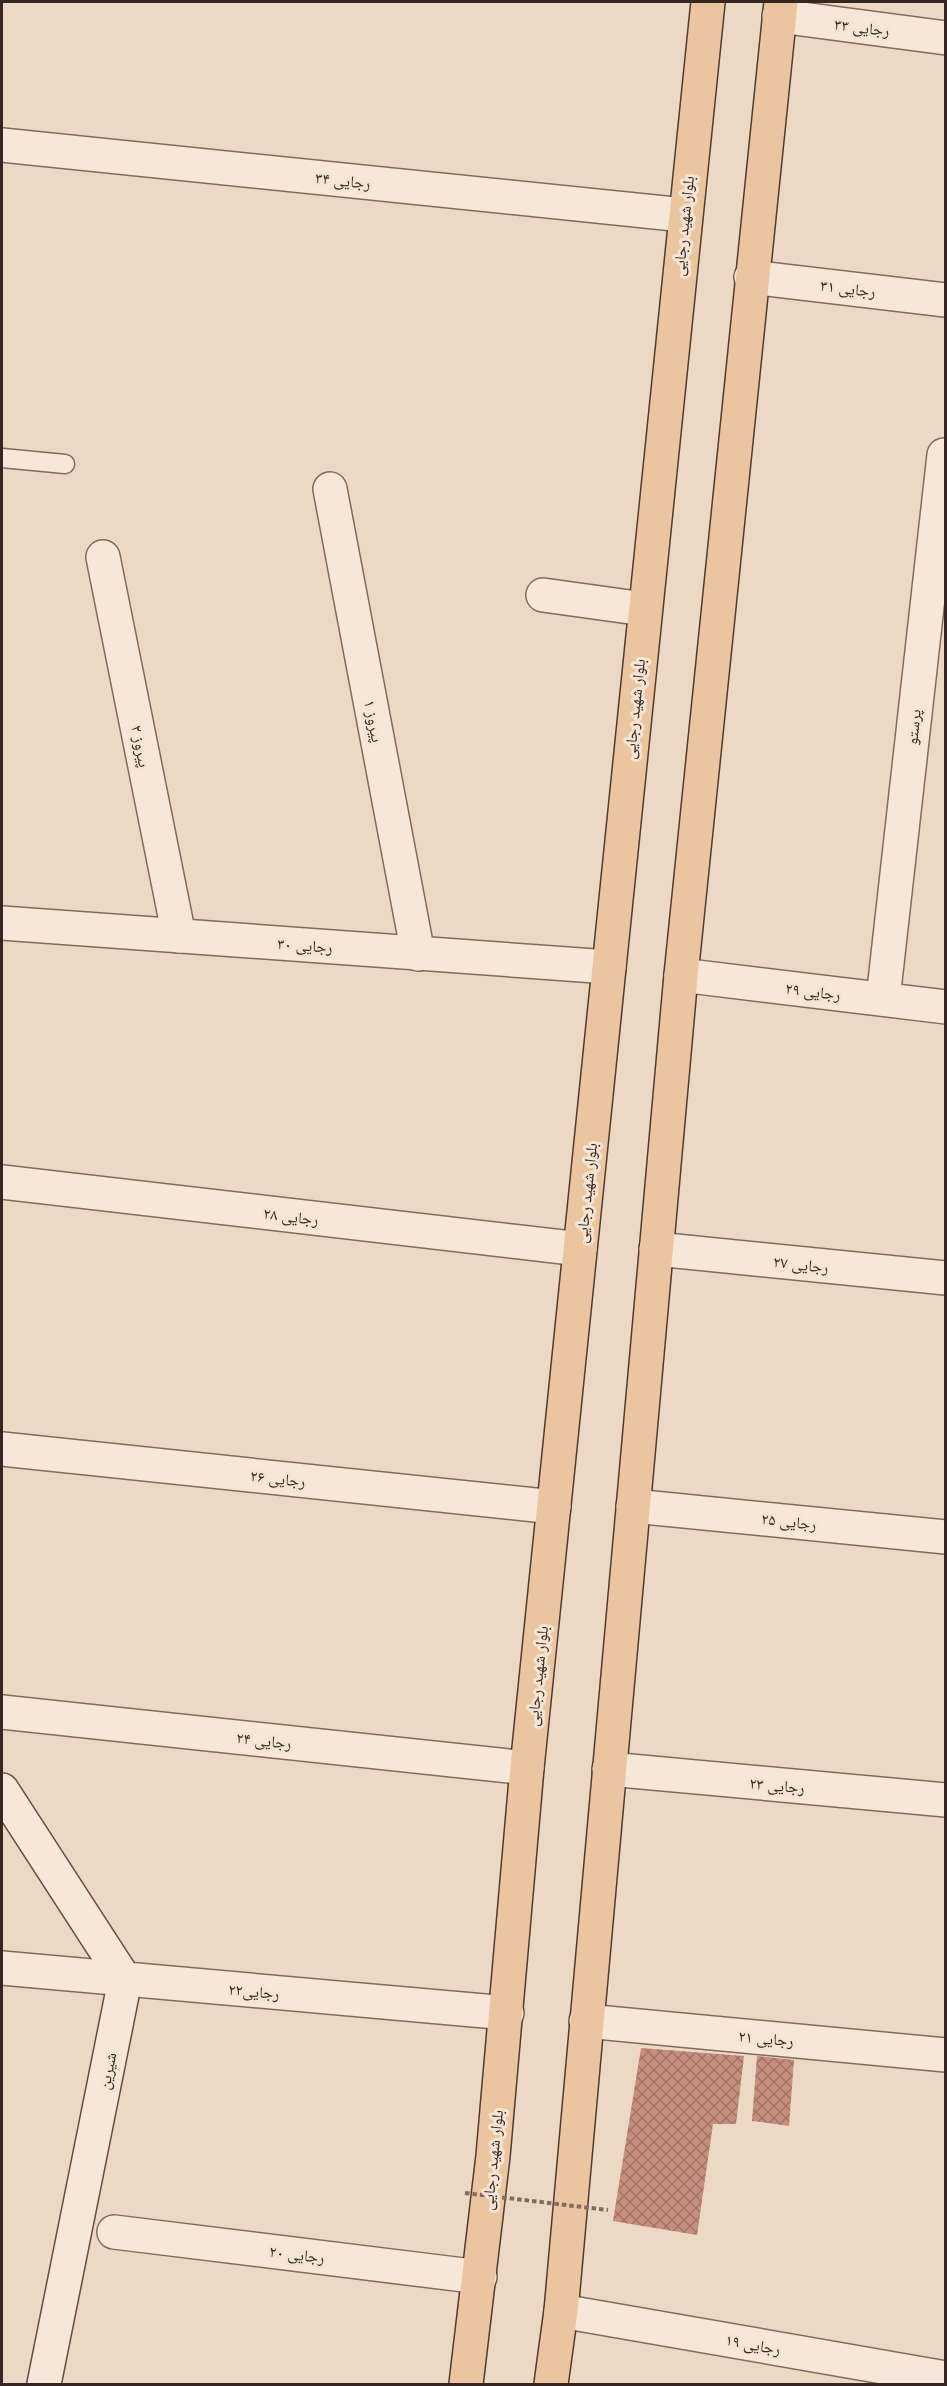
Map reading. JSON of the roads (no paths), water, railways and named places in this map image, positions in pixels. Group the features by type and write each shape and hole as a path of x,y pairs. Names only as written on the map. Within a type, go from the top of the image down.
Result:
{"main road":[{"name":"بلوار شهید رجایی","path":"466,2385 480,2277 507,2013 527,1768 684,215 708,2"},
{"path":"551,2385 561,2311 681,975 780,9"}],"street":[{"name":"رجایی ۳۳","path":"780,9 945,38"},
{"name":"رجایی ۳۴","path":"2,145 684,215"},
{"name":"رجایی ۳۱","path":"751,277 945,300"},
{"name":"پرستو","path":"883,999 944,455"},
{"name":"پیروز ۱","path":"330,489 418,954"},
{"name":"پیروز ۲","path":"103,557 179,936"},
{"path":"543,596 645,609"},
{"name":"رجایی ۳۰","path":"2,923 609,967"},
{"name":"رجایی ۲۹","path":"681,975 945,1007"},
{"name":"رجایی ۲۸","path":"2,1182 580,1249"},
{"name":"رجایی ۲۷","path":"656,1250 945,1278"},
{"name":"رجایی ۲۶","path":"2,1449 554,1507"},
{"name":"رجایی ۲۵","path":"633,1506 945,1537"},
{"name":"رجایی ۲۴","path":"2,1712 527,1768"},
{"name":"رجایی ۲۳","path":"609,1769 945,1800"},
{"path":"2,1790 125,1980"},
{"name":"۲۲رجایی","path":"2,1968 507,2013"},
{"name":"شیرین","path":"44,2385 125,1980"},
{"name":"رجایی ۲۱","path":"586,2021 945,2055"},
{"name":"رجایی ۲۰","path":"114,2232 480,2277"},
{"name":"رجایی ۱۹","path":"561,2311 945,2378"}],"lane":[{"path":"2,458 65,464"}]}
